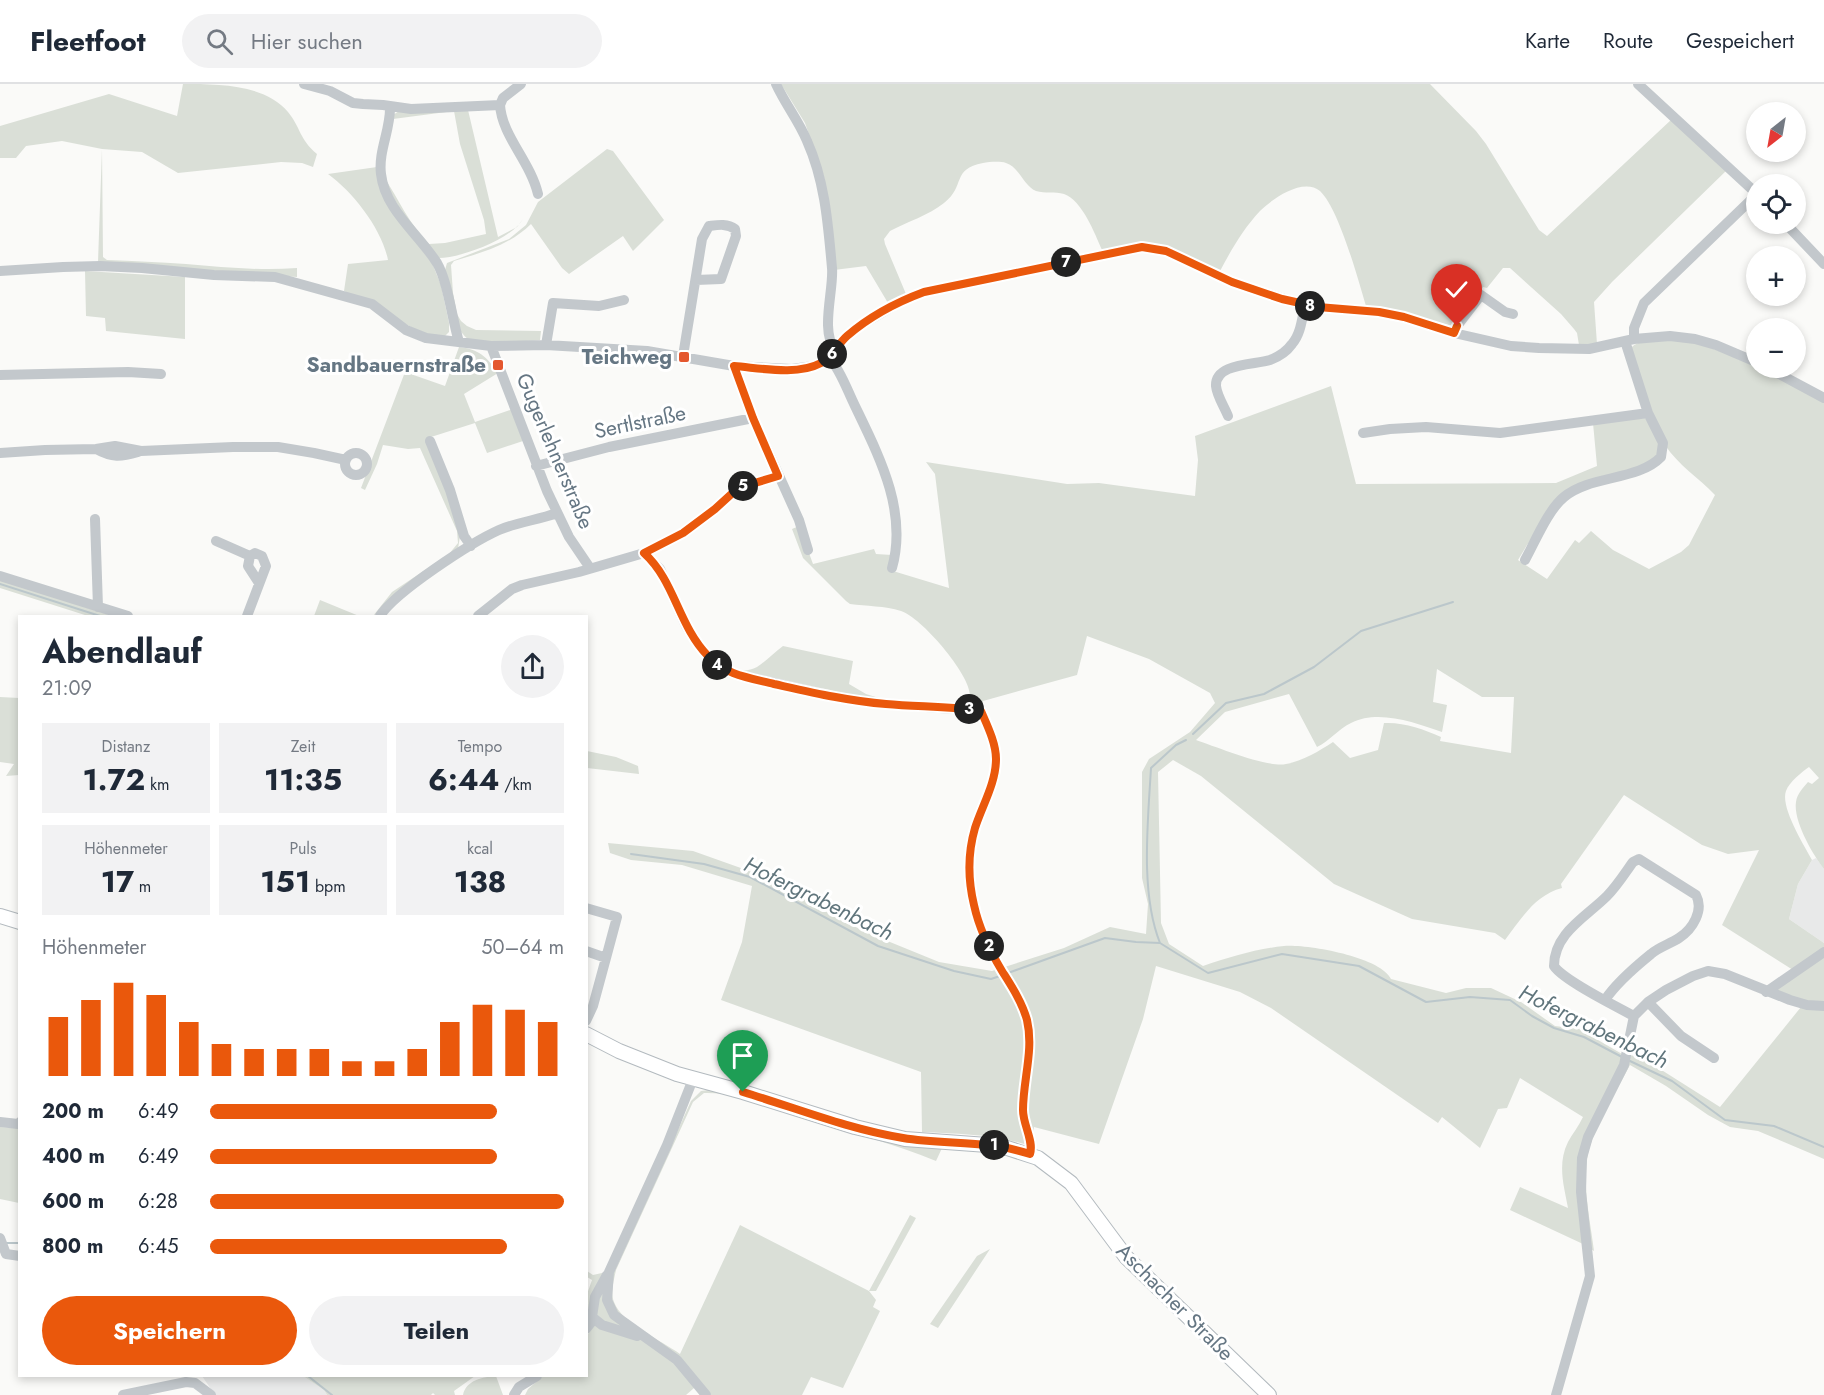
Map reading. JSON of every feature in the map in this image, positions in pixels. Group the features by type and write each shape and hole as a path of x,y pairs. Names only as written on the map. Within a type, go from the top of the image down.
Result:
{"street":[{"path":"304,84 330,92 353,103 411,109 500,105"},
{"path":"521,84 503,98 500,105 507,130 528,164 538,194"},
{"path":"776,84 808,142 820,179 827,216 832,269 829,329 832,353 837,369 882,463 889,483 896,531 896,553 892,568"},
{"path":"1638,84 1746,185"},
{"path":"390,106 387,134 381,157 384,187 410,229 437,263 443,277 459,342"},
{"path":"1525,560 1552,512 1564,497 1586,486 1650,466 1661,457 1663,443 1648,413 1630,340 1634,328 1644,303 1746,204"},
{"path":"683,357 704,232 709,226 731,226 735,229 736,236 721,279 696,280"},
{"path":"1796,234 1824,264"},
{"path":"0,271 100,266 275,277 372,304 414,335 491,346 546,345 647,351 734,366 792,369 813,366 832,353 848,335 870,320 905,299 924,292 1142,247 1166,251 1232,282 1305,305 1379,312 1502,344 1539,348 1589,348 1630,340 1670,336 1695,339 1716,345 1746,358"},
{"path":"1454,333 1482,295 1505,312 1513,314"},
{"path":"546,345 553,303 599,306 624,300"},
{"path":"1228,416 1218,393 1216,383 1219,374 1227,369 1270,360 1286,351 1298,334 1305,305"},
{"name":"Gugerlehnerstraße","path":"491,346 536,466 573,544 590,568"},
{"path":"734,366 753,418 799,520 808,550"},
{"path":"0,375 161,374"},
{"path":"1787,378 1820,396 1824,384"},
{"path":"1363,433 1390,429 1426,428 1500,433 1648,413"},
{"name":"Sertlstraße","path":"536,466 609,447 753,418"},
{"path":"430,441 450,490 464,536 471,546"},
{"path":"0,453 96,449 112,457 122,457 141,451 278,447 345,460"},
{"path":"479,615 512,589 522,585 644,553 683,533 738,488 778,476"},
{"path":"381,615 393,601 471,546 501,530 557,513"},
{"path":"95,519 98,607"},
{"path":"216,541 250,556"},
{"path":"247,615 264,571 266,562 255,553 250,556 248,566 259,583"},
{"path":"644,553 660,569 686,626 697,643 714,663 732,673 845,699 981,711 991,734 996,758 989,793 975,829 970,854 970,878 981,928 1024,1010 1029,1037 1023,1113 1024,1127 1031,1144 1030,1154"},
{"path":"0,576 125,615"},
{"path":"1605,1000 1612,989 1651,953 1685,933 1692,926 1698,911 1699,904 1696,895 1639,859 1633,862 1608,895 1567,932 1560,943 1554,962 1560,974 1634,1017"},
{"path":"588,909 617,916 593,1006 588,1017"},
{"path":"0,916 18,921"},
{"path":"588,952 606,958"},
{"path":"1766,992 1824,952"},
{"path":"1556,1395 1590,1276 1581,1192 1582,1158 1588,1137 1625,1060 1634,1017 1648,1002 1686,979 1708,971 1725,974 1766,992 1808,1005 1824,1006"},
{"path":"1648,1002 1681,1036 1714,1058"},
{"name":"Aschacher Straße","path":"588,1035 640,1060 693,1079 890,1136 1001,1146 1030,1154 1052,1167 1071,1183 1131,1263 1269,1395"},
{"path":"646,1338 624,1333 594,1319 592,1314 595,1297 609,1272 667,1145 693,1079"},
{"path":"0,1122 18,1123"},
{"path":"3,1245 18,1255"},
{"path":"609,1272 606,1293 611,1311 624,1324 677,1360 706,1395"},
{"path":"588,1326 594,1319"},
{"path":"514,1395 519,1387 533,1378"},
{"path":"123,1395 196,1379 211,1395"}],"shaded area":[{"path":"183,84 225,85 254,91 278,103 288,112 303,138 317,154 313,167 302,163 281,162 178,173 142,152 102,149 62,141 26,146 16,158 0,158 0,126 109,94 177,116"},
{"path":"781,84 1430,84 1476,131 1539,230 1547,236 1672,119 1728,169 1594,302 1597,344 1579,345 1577,333 1561,314 1510,268 1503,268 1487,288 1483,287 1453,326 1366,306 1341,228 1327,200 1320,191 1313,187 1288,191 1265,206 1242,233 1219,273 1180,253 1102,250 1087,218 1071,197 1061,193 1032,189 1011,165 1001,162 983,163 966,169 951,197 944,203 925,215 890,231 884,239 885,244 906,294 888,303 866,266 834,270 824,177 805,123"},
{"path":"468,110 498,237 515,228 485,246 460,255 439,258 407,220 384,177 410,220 429,244 486,234 484,220 460,144 454,111 393,119 393,115 399,111"},
{"path":"102,149 103,257 107,260 255,269 297,268 297,277 98,262"},
{"path":"607,149 613,151 664,220 633,251 623,236 569,274 562,268 531,224 505,243 454,261 451,265 457,314 467,326 476,330 541,331 540,340 492,342 474,341 467,338 461,332 445,270 447,263 509,239 526,225 538,202"},
{"path":"377,167 422,250 432,263 441,285 449,323 449,332 445,336 424,334 344,291 348,264 388,260 380,236 365,212 328,174"},
{"path":"85,271 185,277 185,339 106,331 105,318 86,316"},
{"path":"1668,339 1698,343 1746,361 1746,378 1781,378 1824,402 1824,869 1805,837 1796,810 1800,791 1808,782 1812,784 1819,778 1809,767 1790,784 1785,798 1789,816 1812,860 1798,884 1789,919 1824,943 1824,949 1793,970 1722,925 1759,850 1728,854 1702,845 1624,795 1561,884 1562,888 1552,891 1536,902 1505,940 1495,933 1412,919 1334,884 1201,776 1173,760 1158,772 1161,923 1169,944 1203,966 1253,951 1284,946 1309,947 1359,958 1384,971 1391,979 1446,993 1466,988 1491,988 1521,1002 1555,1026 1579,1029 1622,1054 1641,1057 1720,1107 1801,1007 1824,1010 1824,1159 1758,1131 1730,1127 1630,1065 1600,1121 1588,1154 1586,1190 1594,1251 1510,1210 1520,1187 1568,1208 1562,1175 1563,1158 1568,1142 1583,1117 1520,1078 1507,1108 1498,1109 1480,1148 1442,1117 1438,1123 1271,1008 1240,992 1156,966 1143,1019 1099,1144 1034,1127 1031,1146 990,1137 922,1132 921,1072 721,1000 742,942 752,886 682,865 631,860 610,853 608,843 693,851 766,877 863,931 939,962 992,971 1064,948 1110,927 1146,934 1148,904 1142,878 1142,772 1149,759 1190,732 1215,703 1210,693 1149,659 1087,636 1077,675 983,701 982,709 877,701 741,670 757,667 783,646 853,661 849,684 866,694 882,699 967,705 969,701 968,687 962,675 954,661 932,635 901,611 850,604 846,601 803,558 792,529 799,526 813,564 874,549 876,554 892,555 893,571 949,588 935,474 926,462 1067,484 1099,483 1195,496 1198,460 1195,436 1331,386 1356,484 1556,483 1597,466 1593,423 1645,418 1656,433 1660,453 1653,462 1576,487 1527,545 1518,560 1547,579 1575,540 1579,543 1591,531 1613,550 1649,569 1681,552 1689,545 1715,495 1682,465 1665,445 1649,410 1631,348 1643,342","holes":["1437,669 1482,697 1514,697 1511,753 1440,741 1441,737 1427,731 1391,723 1384,723 1378,750 1350,758 1333,742 1305,758 1286,764 1255,760 1196,740 1225,712 1289,694 1317,747 1351,723 1373,717 1397,719 1442,732 1447,705 1433,702"]},
{"path":"459,347 482,355 498,373 464,394 475,422 513,409 523,441 487,453 475,423 431,437 460,536 458,549 374,615 392,592 449,554 458,543 457,531 420,448 408,449 383,445 365,490 361,488 405,372 445,386"},
{"path":"0,580 110,615 85,615 0,588"},
{"path":"675,587 687,619 672,588"},
{"path":"320,600 357,615 314,615"},
{"path":"710,653 734,669 723,666"},
{"path":"0,697 18,698 18,775 6,776 14,764 0,762"},
{"path":"588,751 616,757 638,766 639,774 588,768"},
{"path":"1816,858 1824,869 1824,943 1789,919 1798,884 1812,860"},
{"path":"1824,956 1824,1005 1781,995 1777,989"},
{"path":"708,1090 728,1095 704,1093 693,1102 616,1270 612,1290 614,1302 618,1310 633,1324 680,1354 740,1225 869,1291 876,1300 873,1307 880,1311 843,1388 811,1377 802,1395 711,1395 701,1382 686,1395 525,1395 528,1389 542,1377 588,1377 588,1291 592,1280 588,1278 588,1272 593,1275 615,1270 691,1101 701,1091"},
{"path":"756,1101 943,1146 936,1161"},
{"path":"0,1127 18,1128 18,1203 0,1199"},
{"path":"910,1215 916,1218 876,1291 869,1291"},
{"path":"990,1249 938,1328 930,1324 977,1256"},
{"path":"203,1377 304,1377 324,1390 327,1395 215,1395"},
{"path":"304,1377 474,1377 454,1391 455,1395 435,1395 433,1393 431,1395 327,1395 324,1390"},
{"path":"496,1377 503,1395 463,1395 471,1383 481,1378"}],"waterway":[{"name":"Hofergrabenbach","path":"0,584 97,615"},
{"path":"1193,734 1226,703 1264,694 1314,667 1361,631 1453,602"},
{"path":"1160,943 1154,923 1148,880 1147,833 1151,768 1176,745 1186,740"},
{"name":"Hofergrabenbach","path":"631,854 704,864 750,877 878,946 954,971 991,979 1000,976"},
{"name":"Hofergrabenbach","path":"1008,973 1105,938 1160,943 1208,973 1282,954 1359,966 1426,1002 1470,997 1510,1000 1554,1028 1584,1037 1622,1057"},
{"name":"Hofergrabenbach","path":"1630,1061 1672,1081 1725,1120 1774,1126 1824,1147"},
{"path":"4,1243 18,1243"},
{"path":"309,1377 332,1395"}],"place":[{"name":"Teichweg","path":"684,357"},
{"name":"Sandbauernstraße","path":"498,365"}],"route":[{"path":"743,1092 855,1127 905,1139 988,1144 1030,1154 1032,1149 1023,1120 1029,1055 1028,1022 1018,997 991,951 981,928 970,878 970,854 975,829 989,793 996,758 991,734 981,711 845,699 789,688 722,669 697,643 686,626 666,578 655,562 644,553 683,533 738,488 778,476 734,366 792,369 813,366 829,357 848,335 862,324 905,299 924,292 1142,247 1166,251 1232,282 1300,304 1379,312 1404,317 1454,333 1457,326"}]}
